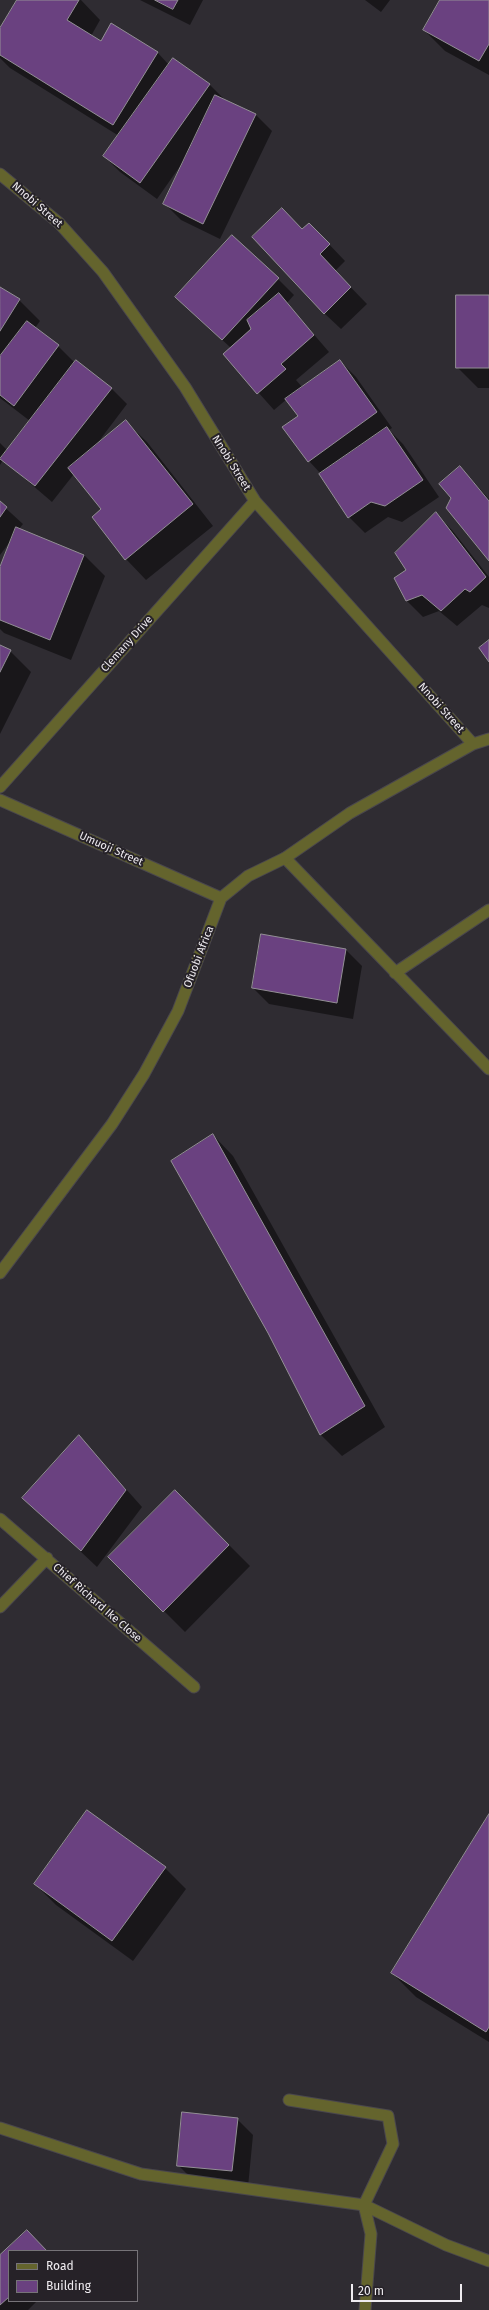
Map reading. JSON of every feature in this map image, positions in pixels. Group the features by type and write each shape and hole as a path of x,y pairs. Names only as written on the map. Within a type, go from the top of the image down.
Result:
{"street":[{"name":"Nnobi Street","path":"0,174 59,223 103,272 185,387 255,501 474,744"},
{"name":"Clemany Drive","path":"0,787 255,501"},
{"name":"Ofuobi Africa","path":"0,1273 112,1124 144,1074 178,1011 221,898 248,876 285,858 350,813 474,744 489,739"},
{"name":"Umuoji Street","path":"0,800 221,898"},
{"path":"285,858 489,1069"},
{"path":"395,973 489,910"},
{"name":"Chief Richard Ike Close","path":"0,1519 47,1558 194,1688"},
{"path":"0,1607 47,1558"},
{"path":"289,2100 388,2116 393,2144 364,2205 371,2234 366,2310"},
{"path":"0,2128 141,2174 364,2205 446,2245 489,2260"}],"building":[{"path":"17,0 79,0 67,20 101,41 111,23 158,52 113,125 0,55 0,28"},
{"path":"155,0 178,0 173,9"},
{"path":"440,0 489,0 489,44 479,61 423,30"},
{"path":"173,58 210,84 140,183 103,156"},
{"path":"215,95 256,114 203,224 163,204"},
{"path":"282,208 302,229 309,223 330,244 320,254 351,287 324,314 252,237"},
{"path":"232,235 279,278 222,340 175,297"},
{"path":"0,287 20,299 0,331"},
{"path":"279,293 314,335 281,364 286,369 257,394 223,354 251,329 247,320"},
{"path":"456,295 489,295 489,368 456,368"},
{"path":"27,321 59,345 14,406 0,395 0,356"},
{"path":"76,360 112,388 35,486 0,459"},
{"path":"340,360 377,412 308,462 282,427 298,416 285,399"},
{"path":"126,420 193,504 125,560 92,517 101,509 68,468"},
{"path":"387,427 423,480 385,506 371,502 348,518 319,474"},
{"path":"460,466 489,501 489,561 446,508 451,498 439,484"},
{"path":"0,501 7,507 0,517"},
{"path":"436,512 486,577 470,592 465,589 441,611 422,595 406,601 394,578 406,570 395,553"},
{"path":"16,527 84,555 50,640 0,620 0,567"},
{"path":"489,640 489,662 479,648"},
{"path":"0,645 11,650 0,672"},
{"path":"261,934 346,949 337,1003 252,988"},
{"path":"213,1134 365,1406 320,1435 268,1333 171,1161"},
{"path":"79,1435 126,1490 81,1551 22,1498"},
{"path":"175,1490 229,1545 163,1612 108,1557"},
{"path":"87,1810 166,1867 112,1941 34,1884"},
{"path":"489,1814 489,2027 486,2032 391,1973"},
{"path":"182,2112 238,2118 232,2171 177,2166"},
{"path":"27,2230 46,2250 8,2250 8,2298 0,2305 0,2255"}]}
